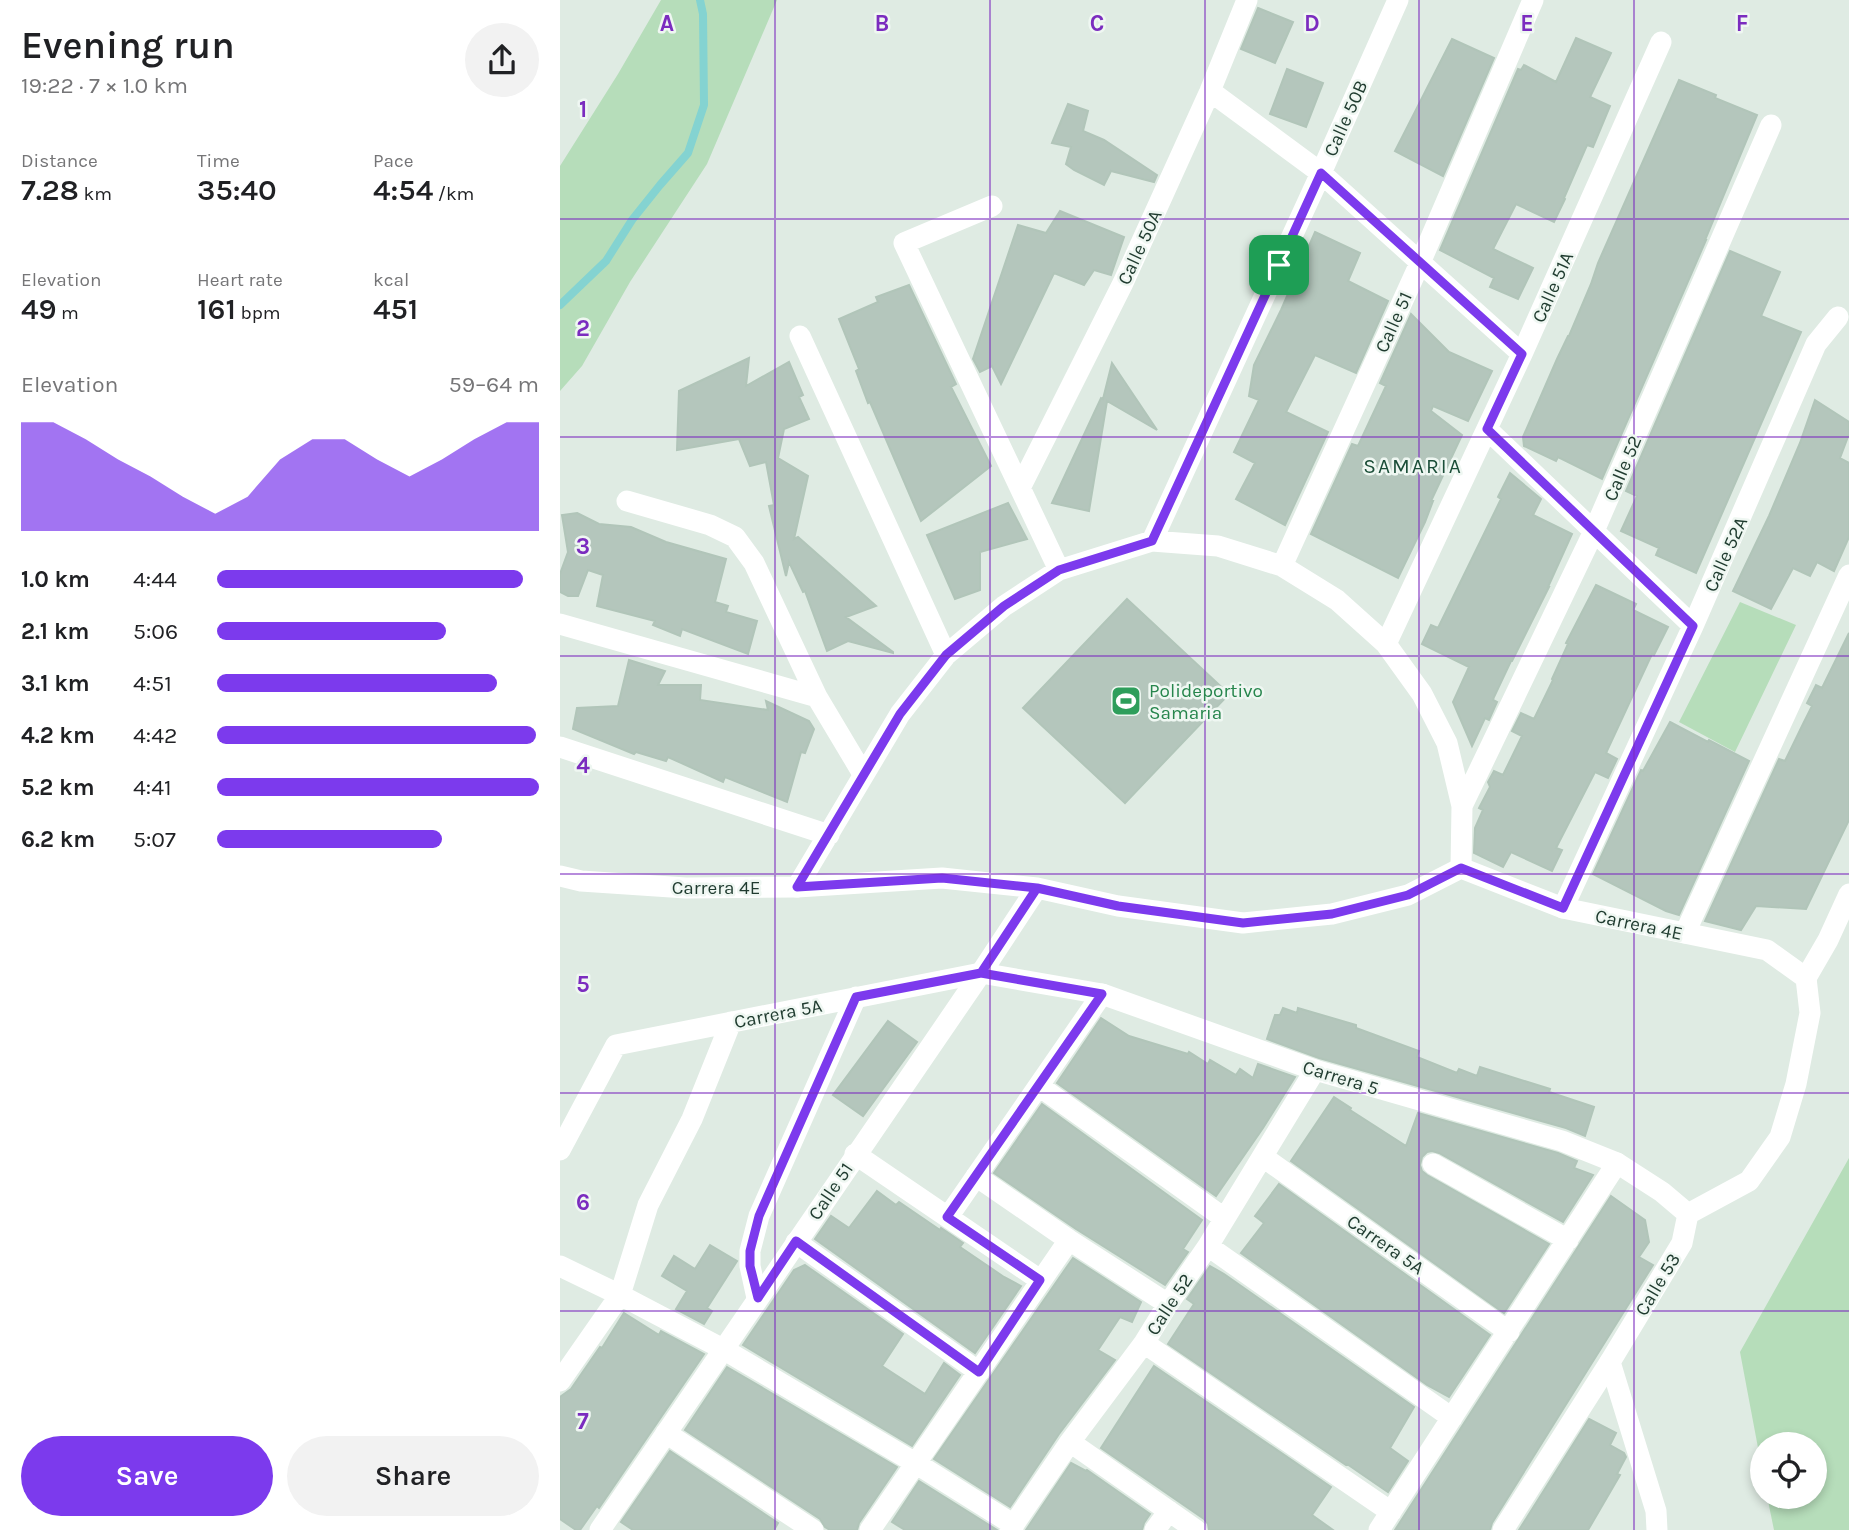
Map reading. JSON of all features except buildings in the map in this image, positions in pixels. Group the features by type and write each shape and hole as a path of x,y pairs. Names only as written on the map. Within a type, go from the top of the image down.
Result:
{"street":[{"name":"Calle 50A","path":"1020,488 1123,283 1210,91 1247,0"},
{"name":"Calle 50B","path":"1152,541 1398,0"},
{"name":"Calle 51","path":"1282,566 1420,263 1534,0"},
{"name":"Calle 51A","path":"1386,644 1522,354 1661,42"},
{"path":"1210,91 1321,173 1522,354"},
{"name":"Calle 52","path":"1462,806 1594,531 1770,125"},
{"path":"992,206 904,243 1059,570"},
{"name":"Calle 52A","path":"1563,908 1693,626 1816,344 1838,317"},
{"path":"800,336 946,655"},
{"path":"1487,429 1693,626"},
{"path":"627,501 710,525 735,537 754,563 817,697 863,774"},
{"path":"797,887 900,714 946,655 1004,606 1059,570 1152,541 1218,546 1282,566 1338,600 1386,644 1422,694 1447,743 1462,806 1461,868"},
{"path":"1685,933 1849,575"},
{"path":"560,624 817,697"},
{"path":"560,747 829,835"},
{"name":"Carrera 4E","path":"560,876 581,881 686,888 797,887 942,878 1037,888 1118,906 1243,923 1332,914 1408,895 1461,868 1563,908 1767,950 1806,978"},
{"name":"Calle 51","path":"607,1527 666,1433 1037,888"},
{"path":"1688,1214 1749,1181 1780,1137 1796,1084 1810,1013 1806,978 1839,942 1849,894"},
{"name":"Carrera 5","path":"981,973 1102,994 1315,1070 1562,1141 1617,1163 1662,1192 1688,1214"},
{"name":"Carrera 5A","path":"560,1150 616,1045 981,973"},
{"path":"947,1217 1102,994"},
{"path":"758,1298 750,1266 750,1251 759,1216 856,997"},
{"path":"560,1381 620,1295 648,1205 692,1119 732,1022"},
{"name":"Calle 52","path":"1012,1528 1070,1442 1144,1343 1208,1246 1315,1070"},
{"path":"1039,1086 1224,1218"},
{"path":"855,1154 1040,1280"},
{"name":"Carrera 5A","path":"1263,1157 1509,1332"},
{"path":"1379,1530 1617,1163"},
{"path":"1433,1164 1568,1240"},
{"path":"976,1176 1168,1304"},
{"name":"Calle 53","path":"1503,1530 1610,1363 1682,1243 1688,1214"},
{"path":"870,1530 1069,1240"},
{"path":"796,1241 979,1372"},
{"path":"1208,1246 1452,1418"},
{"path":"560,1266 723,1349 916,1464 1012,1528"},
{"path":"1144,1343 1391,1512"},
{"path":"1610,1363 1656,1520 1643,1530"},
{"path":"666,1433 813,1530"},
{"path":"1070,1442 1196,1530"},
{"path":"1156,1530 1170,1511"}],"green space":[{"path":"661,0 777,0 707,164 630,282 582,366 560,391 560,166"},
{"path":"1740,602 1796,625 1735,752 1679,722"},
{"path":"1849,1158 1849,1530 1774,1530 1770,1509 1827,1509 1827,1432 1755,1432 1740,1352"}],"waterway":[{"path":"560,305 606,261 632,220 688,153 704,105 703,14 700,0"}],"place":[{"name":"Polideportivo Samaria","path":"1126,701"}],"district":[{"name":"SAMARIA","path":"1413,466"}],"route":[{"path":"1279,265 1152,541 1059,570 1004,606 946,655 900,714 797,887 942,878 1037,888 981,973 856,997 759,1216 750,1251 750,1266 758,1298 796,1241 979,1372 1040,1280 947,1217 1102,994 981,973 1037,888 1118,906 1243,923 1332,914 1408,895 1461,868 1563,908 1693,626 1487,429 1522,354 1321,173 1279,265"}]}
